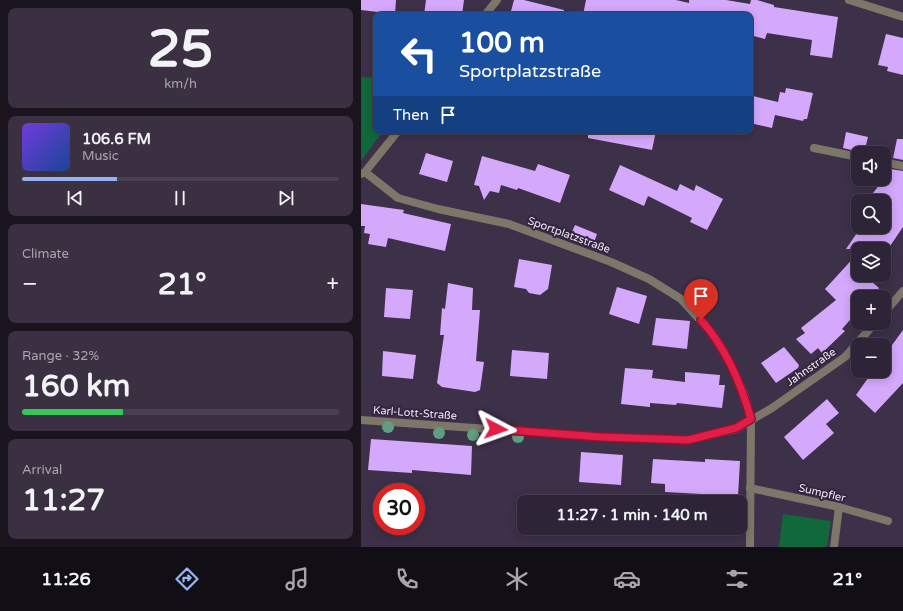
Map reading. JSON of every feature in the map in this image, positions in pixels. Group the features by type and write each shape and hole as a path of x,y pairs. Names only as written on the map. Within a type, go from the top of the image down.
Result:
{"street":[{"path":"487,12 497,0"},
{"path":"849,0 903,17"},
{"name":"Sportplatzstraße","path":"396,134 363,173 398,198 438,209 509,224 611,262 649,278 681,299 710,331 728,360 744,393 751,419"},
{"path":"814,148 851,156"},
{"path":"891,163 903,166"},
{"path":"891,305 903,291"},
{"name":"Jahnstraße","path":"751,419 772,408 845,357 869,330"},
{"path":"750,547 751,419"},
{"name":"Karl-Lott-Straße","path":"361,420 601,437 688,440 736,428 751,419"},
{"name":"Sumpfler","path":"750,488 839,507 888,521"},
{"path":"834,547 839,507"}],"green space":[{"path":"361,77 373,78 373,134 381,134 361,161"},
{"path":"783,514 831,521 827,547 779,547"}],"building":[{"path":"361,0 396,0 395,12 361,10"},
{"path":"426,0 464,0 462,12 424,12"},
{"path":"514,0 524,0 564,10 564,12 511,12"},
{"path":"586,0 676,0 689,3 689,0 726,0 750,4 751,0 757,0 774,5 774,7 838,17 832,58 810,55 812,40 767,33 765,39 753,36 753,12 584,12"},
{"path":"886,34 903,38 903,75 887,71 888,67 878,65"},
{"path":"786,88 813,93 807,119 804,119 803,121 775,115 772,128 753,124 753,96 778,102 780,92 785,93"},
{"path":"846,132 868,137 866,146 851,146 851,150 843,148"},
{"path":"588,134 655,134 652,150 588,138"},
{"path":"897,139 903,139 903,160 893,158"},
{"path":"426,153 453,161 447,182 419,174"},
{"path":"482,156 535,171 538,164 570,175 560,203 518,188 517,190 501,185 499,193 490,191 484,200 479,186 474,185"},
{"path":"620,165 677,191 680,184 694,191 696,185 723,199 707,230 690,222 692,218 648,196 644,206 609,190"},
{"path":"891,169 903,171 903,227 891,245 891,242 851,242 851,249 846,249 856,234 891,234 891,194 873,193 878,186 891,186"},
{"path":"361,204 404,210 403,213 451,224 445,251 388,238 386,247 368,244 370,234 364,233 365,226 361,226"},
{"path":"575,225 597,234 592,248 569,239"},
{"path":"519,259 552,265 548,289 540,295 529,293 526,289 514,287"},
{"path":"851,261 851,282 872,282 879,288 877,290 851,290 851,319 842,329 845,331 822,353 818,348 811,354 796,339 805,333 801,328 836,300 825,289"},
{"path":"448,283 473,288 472,310 480,310 476,361 484,362 480,390 475,392 442,387 437,383 444,335 440,335 442,308 445,309"},
{"path":"617,287 647,296 639,324 609,314"},
{"path":"386,288 413,290 410,319 384,317"},
{"path":"656,318 690,321 687,349 652,345"},
{"path":"903,330 903,383 875,413 856,395 868,378 891,378 891,346"},
{"path":"784,347 799,365 798,368 776,383 761,363"},
{"path":"512,350 549,353 547,379 510,376"},
{"path":"383,351 416,355 413,379 382,376"},
{"path":"625,368 653,370 652,378 685,382 685,372 720,375 719,385 725,385 722,408 677,403 676,405 650,403 650,407 621,404"},
{"path":"827,399 839,413 826,424 834,433 803,460 784,437"},
{"path":"371,439 472,446 471,475 412,470 412,473 368,470"},
{"path":"581,452 623,455 621,485 579,482"},
{"path":"653,459 705,462 705,459 740,461 738,495 665,492 665,484 651,483"}],"route":[{"path":"496,429 601,437 688,440 736,428 751,419 744,393 728,360 710,331 701,320"}]}
